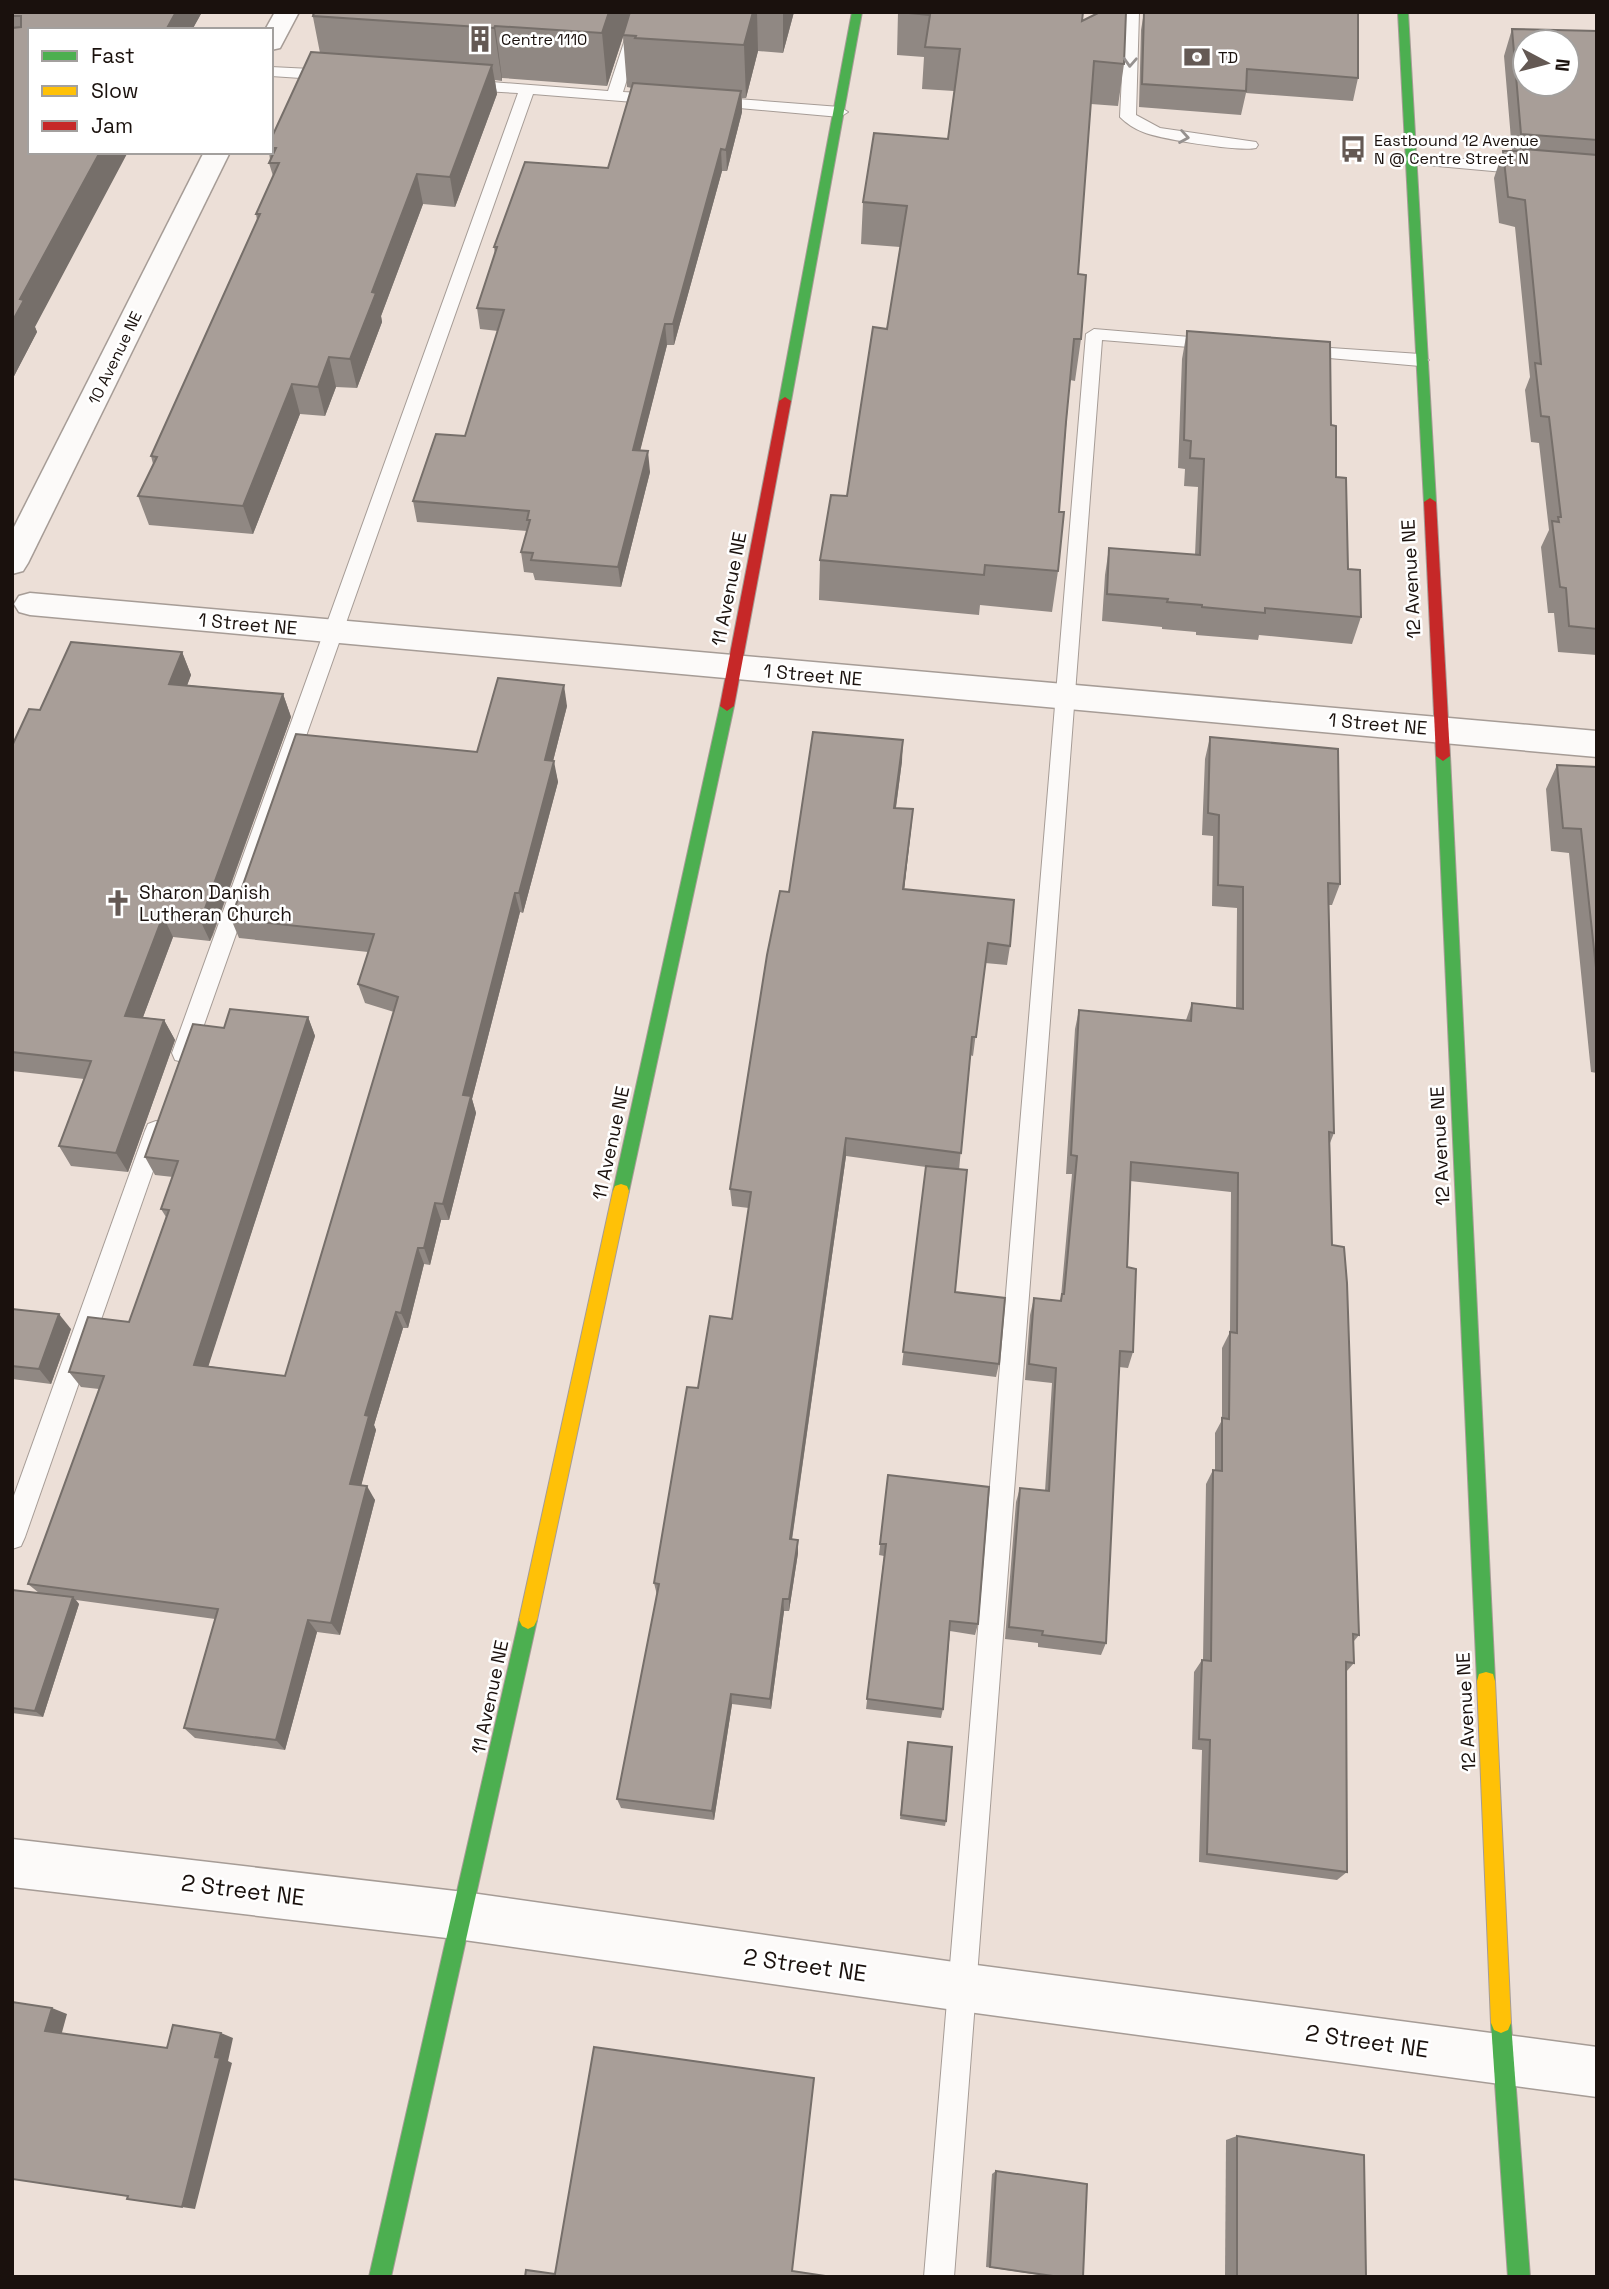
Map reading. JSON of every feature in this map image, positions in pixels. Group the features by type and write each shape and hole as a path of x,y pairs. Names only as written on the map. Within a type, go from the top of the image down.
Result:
{"street":[{"path":"273,39 286,12"},
{"name":"11 Avenue NE","path":"380,2277 464,1916 736,667 857,12"},
{"name":"12 Avenue NE","path":"1403,12 1441,729 1503,2059 1519,2277"},
{"name":"10 Avenue NE","path":"12,563 216,154"},
{"path":"12,575 28,581 33,588 21,610"},
{"name":"1 Street NE","path":"21,610 332,631 1597,744"},
{"name":"2 Street NE","path":"12,1863 464,1916 961,1987 1597,2072"}],"lane":[{"path":"614,96 641,12"},
{"path":"1132,12 1128,117 1145,128 1158,132 1250,145"},
{"path":"273,71 352,77"},
{"path":"446,84 840,112"},
{"path":"178,1067 527,90"},
{"path":"1410,160 1546,171"},
{"path":"939,2277 1094,334 1230,345"},
{"path":"1285,350 1420,360"},
{"path":"12,1537 165,1106"}],"building":[{"path":"12,12 176,12 167,28 28,28 28,154 99,154 20,299 24,300 12,322 12,28 21,27 21,16 12,16"},
{"path":"312,12 609,12 602,33 313,16"},
{"path":"630,12 753,12 744,45 623,35"},
{"path":"898,12 1083,12 1082,21 1100,12 1126,12 1124,64 1094,61 1078,274 1086,275 1081,339 1074,339 1066,422 1059,512 1064,512 1058,571 985,565 984,575 820,560 831,495 847,496 873,327 887,329 907,206 863,202 874,133 948,139 960,49 925,47 930,15"},
{"path":"1144,12 1358,12 1358,78 1247,69 1246,91 1142,84"},
{"path":"1581,31 1597,31 1597,140 1521,134 1518,98 1581,98"},
{"path":"311,52 492,65 450,177 417,174 372,292 376,293 350,359 329,357 318,387 292,384 243,506 138,496 157,457 151,456 260,214 256,214 279,163 269,163 276,148 273,148 273,135"},
{"path":"633,83 741,91 726,150 721,149 673,324 665,324 633,450 648,451 618,567 531,560 533,553 521,552 530,520 527,520 529,511 413,501 436,434 465,436 504,310 477,308 497,247 494,247 525,162 608,168"},
{"path":"1523,149 1597,155 1597,629 1569,626 1566,588 1560,587 1552,521 1559,522 1558,517 1561,517 1549,417 1541,416 1535,363 1541,364 1525,200 1508,197 1503,151"},
{"path":"1187,331 1330,342 1331,425 1336,426 1336,477 1346,478 1348,569 1360,570 1361,617 1265,608 1265,613 1167,602 1168,599 1107,594 1109,548 1200,555 1204,459 1190,458 1191,441 1184,440"},
{"path":"71,642 182,652 169,684 283,694 203,914 200,920 163,916 125,1016 164,1020 116,1153 59,1146 91,1061 12,1052 12,746 29,709 40,710"},
{"path":"498,678 564,685 545,760 554,761 519,893 515,893 463,1095 471,1096 443,1204 435,1203 424,1248 418,1248 401,1313 396,1312 365,1415 369,1416 350,1484 367,1486 331,1623 308,1620 276,1740 184,1728 218,1609 28,1584 104,1376 69,1372 88,1317 129,1322 169,1210 161,1209 178,1161 145,1157 193,1024 224,1028 230,1009 308,1017 194,1365 285,1376 398,997 358,984 374,934 231,919 296,734 477,752"},
{"path":"813,732 903,740 894,808 913,809 903,889 1014,900 1010,946 988,943 976,1037 972,1037 961,1153 846,1138 790,1539 798,1540 789,1599 783,1599 770,1699 731,1694 712,1811 617,1799 659,1584 654,1583 687,1387 698,1388 710,1316 732,1319 751,1192 730,1189 767,955 780,891 789,892"},
{"path":"1210,737 1338,749 1340,884 1328,883 1334,1133 1329,1132 1332,1245 1344,1247 1347,1283 1359,1635 1353,1634 1354,1663 1346,1662 1347,1872 1207,1854 1210,1740 1199,1739 1202,1660 1211,1661 1213,1470 1222,1471 1222,1418 1229,1419 1230,1332 1237,1333 1238,1173 1131,1162 1127,1267 1136,1269 1133,1352 1120,1351 1106,1643 1042,1635 1043,1631 1009,1627 1020,1488 1049,1491 1056,1368 1029,1364 1034,1298 1061,1301 1064,1294 1077,1156 1071,1155 1079,1010 1191,1021 1192,1003 1243,1009 1243,887 1218,885 1219,815 1208,813"},
{"path":"1557,765 1597,767 1597,977 1581,829 1563,828"},
{"path":"926,1166 967,1170 955,1292 1005,1298 999,1364 903,1352"},
{"path":"12,1309 59,1314 39,1369 12,1366"},
{"path":"888,1475 989,1487 978,1624 950,1621 943,1709 867,1699 886,1544 880,1544"},
{"path":"12,1590 73,1597 35,1711 12,1708"},
{"path":"908,1742 952,1747 946,1821 901,1815"},
{"path":"12,2002 52,2008 45,2031 167,2048 173,2025 221,2033 215,2057 220,2058 182,2207 12,2179"},
{"path":"594,2047 814,2078 792,2271 832,2277 525,2277 526,2270 555,2274"},
{"path":"1237,2136 1364,2155 1366,2277 1237,2277"},
{"path":"996,2171 1087,2184 1083,2277 1060,2277 990,2267"}],"traffic: fast":[{"path":"785,401 857,12"},
{"path":"1403,12 1430,502"},
{"path":"621,1191 727,706"},
{"path":"1443,756 1486,1681"},
{"path":"380,2277 528,1620"},
{"path":"1501,2023 1519,2277"}],"traffic: slow":[{"path":"528,1620 621,1191"},
{"path":"1486,1681 1501,2023"}],"traffic: jam":[{"path":"727,706 785,401"},
{"path":"1430,502 1443,756"}],"place":[{"name":"Centre 1110","path":"480,39"},
{"name":"TD","path":"1197,57"},
{"name":"Eastbound 12 Avenue N @ Centre Street N","path":"1353,149"},
{"name":"Sharon Danish Lutheran Church","path":"118,903"}]}
